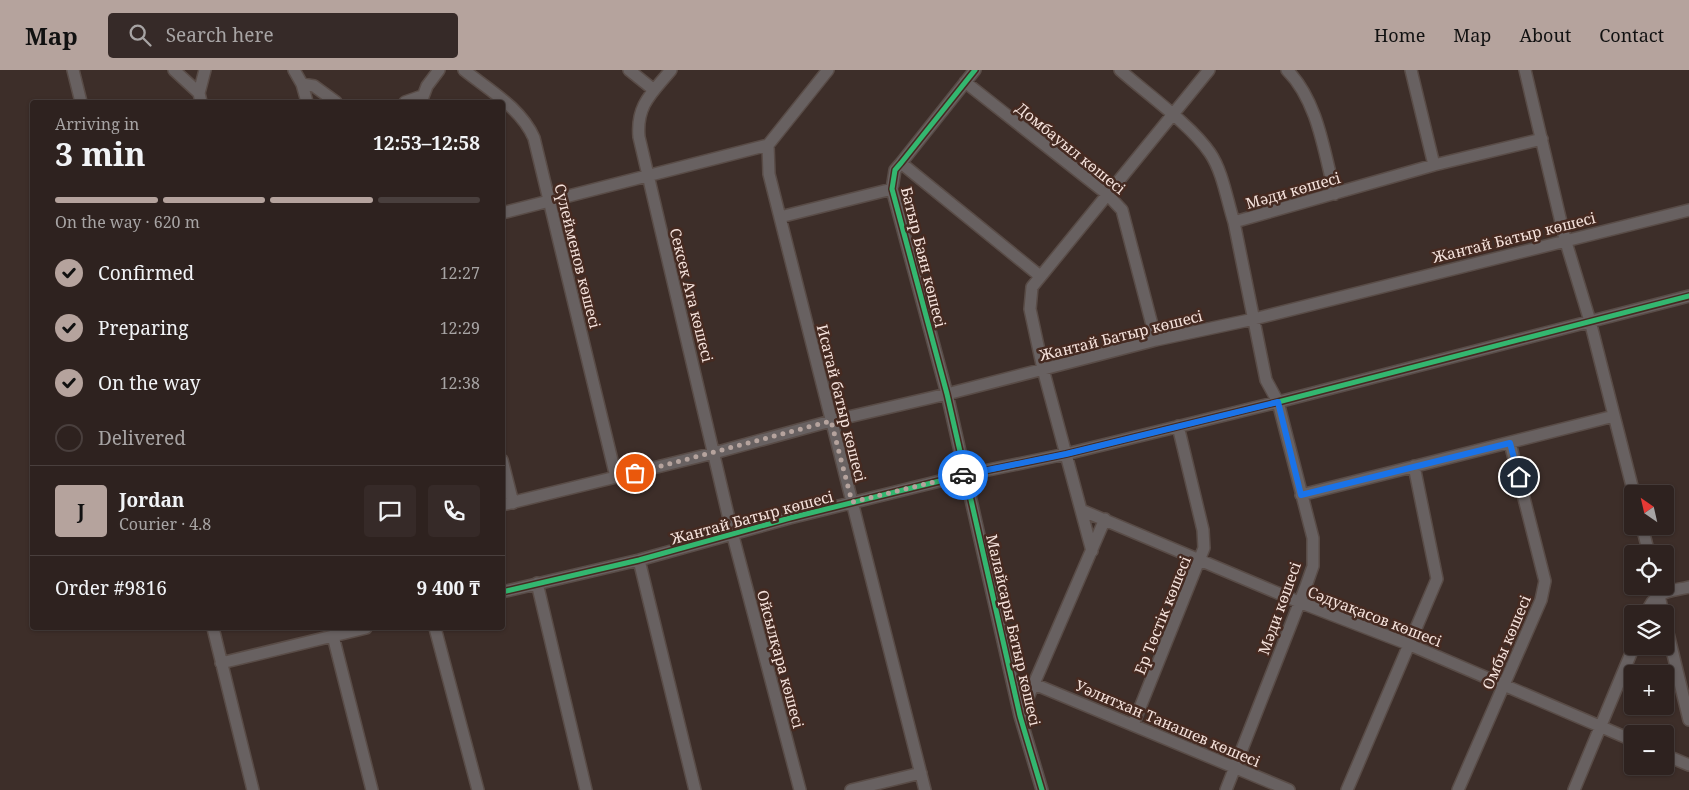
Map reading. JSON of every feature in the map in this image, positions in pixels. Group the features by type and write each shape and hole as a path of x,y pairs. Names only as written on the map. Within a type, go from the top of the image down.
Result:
{"street":[{"path":"73,70 80,100"},
{"path":"174,70 200,98"},
{"path":"200,98 205,70"},
{"path":"294,70 302,84 306,100"},
{"path":"421,99 439,70"},
{"name":"Сүлейменов көшесі","path":"464,70 501,100"},
{"path":"629,70 654,90"},
{"name":"Сексек Ата көшесі","path":"671,70 654,90 641,110 638,120 648,177 734,536"},
{"path":"505,212 768,145 828,70"},
{"name":"Батыр Баян көшесі","path":"964,474 947,394 892,189 895,170 975,70"},
{"name":"Мәди көшесі","path":"1120,70 1195,135 1216,164 1234,222 1266,380 1278,402 1313,538 1312,566 1226,790"},
{"path":"1092,551 1043,369 1030,309 1032,287 1209,70"},
{"path":"1287,70 1298,81 1309,99 1335,194"},
{"path":"1411,70 1434,165"},
{"path":"1525,70 1565,239 1590,321 1632,485"},
{"name":"Домбауыл көшесі","path":"965,82 1107,194 1122,210 1156,340"},
{"path":"302,84 314,86 333,100"},
{"name":"Сүлейменов көшесі","path":"505,103 529,125 534,138 616,477"},
{"name":"Мәди көшесі","path":"1234,222 1434,165 1542,139"},
{"name":"Исатай батыр көшесі","path":"768,145 769,174 925,790"},
{"path":"900,163 1040,276"},
{"path":"780,217 892,189"},
{"name":"Жантай Батыр көшесі","path":"508,504 1156,340 1254,319 1565,239 1689,210"},
{"name":"Жантай Батыр көшесі","path":"505,591 734,536 852,502 964,474 1066,454 1278,402 1689,296"},
{"path":"1301,495 1614,416"},
{"name":"Ер Төстік көшесі","path":"1133,725 1204,548 1203,530 1178,426"},
{"name":"Омбы көшесі","path":"1458,790 1541,600 1545,581 1510,443"},
{"path":"1347,790 1437,579 1414,466"},
{"name":"Малайсары Батыр көшесі","path":"964,474 1020,716 1042,790"},
{"path":"505,482 508,504"},
{"name":"Сәдуақасов көшесі","path":"1081,510 1299,602 1408,644 1624,737"},
{"path":"1020,716 1105,519"},
{"name":"Ойсылқара көшесі","path":"734,536 800,790"},
{"path":"639,560 695,790"},
{"path":"537,582 586,790"},
{"path":"1674,588 1689,586"},
{"path":"213,630 253,790"},
{"path":"221,663 358,630"},
{"path":"436,630 478,790"},
{"path":"332,636 372,790"},
{"path":"1574,790 1630,655"},
{"path":"1673,655 1689,720"},
{"name":"Уәлитхан Танашев көшесі","path":"1034,684 1289,790"},
{"path":"1674,758 1689,765"},
{"path":"851,790 921,773"}],"cycle path":[{"path":"975,70 895,170 892,189 947,394 1020,716 1042,790"},
{"path":"505,591 639,560 790,518 964,475 1066,454 1278,402 1689,296"}],"way so far":[{"path":"635,473 831,421 852,502 963,475"}],"route":[{"path":"963,475 1066,454 1278,402 1301,495 1510,443 1519,477"}]}
